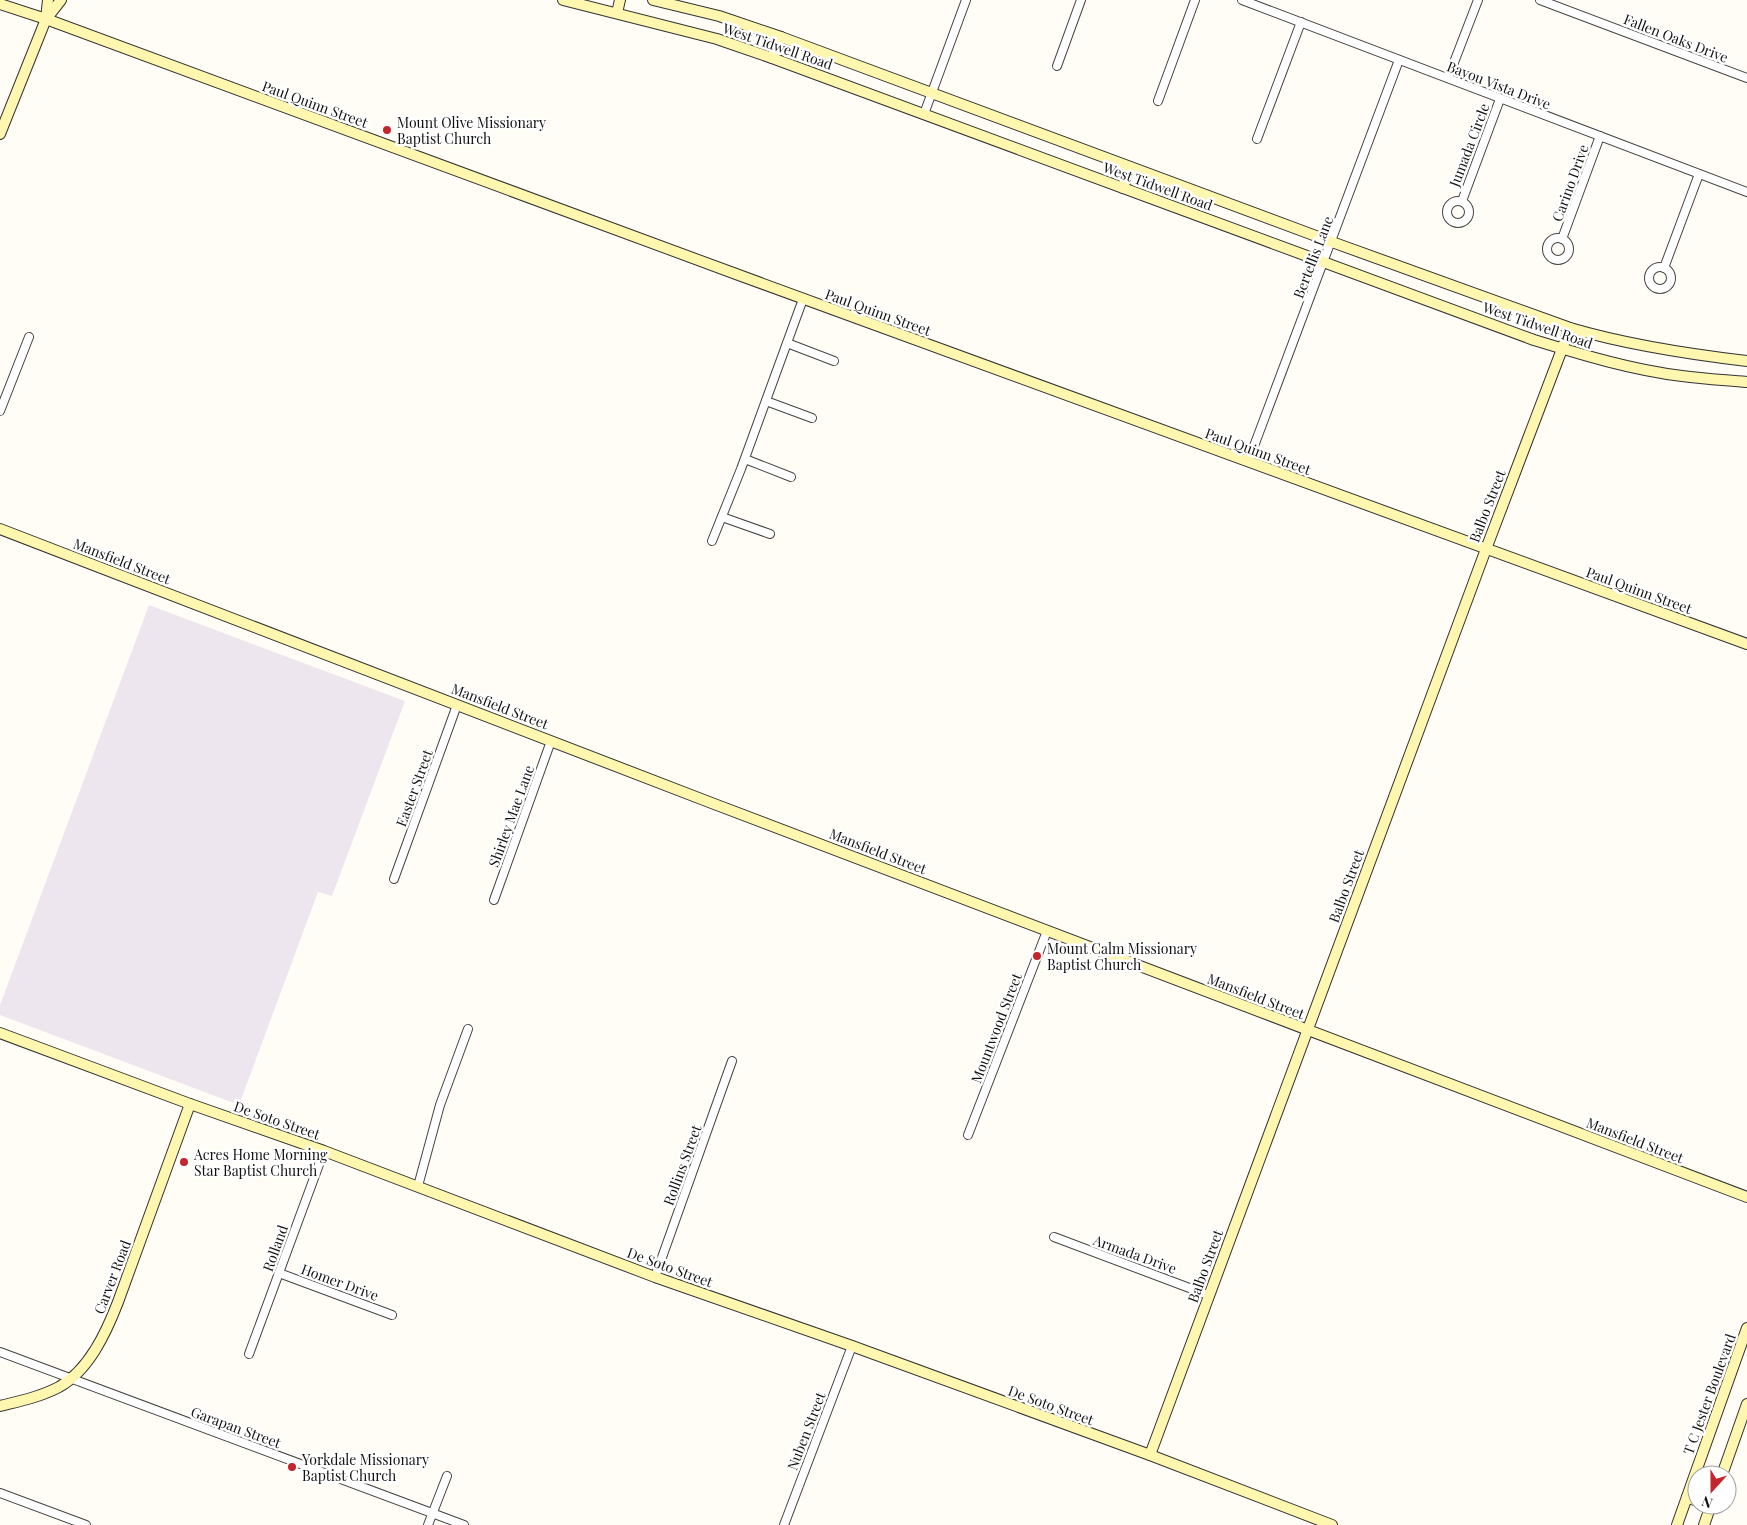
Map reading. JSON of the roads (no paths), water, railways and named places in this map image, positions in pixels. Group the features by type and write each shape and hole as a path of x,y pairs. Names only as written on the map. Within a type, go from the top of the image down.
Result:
{"street":[{"path":"0,134 46,19 48,0"},
{"path":"46,19 61,0"},
{"name":"West Tidwell Road","path":"563,0 717,39 772,58 1534,340 1608,362 1647,370 1682,376 1747,382"},
{"path":"616,14 620,0"},
{"name":"West Tidwell Road","path":"653,0 719,16 781,37 1332,242 1570,328 1600,337 1651,348 1697,356 1747,361"},
{"path":"924,114 966,0"},
{"path":"1057,66 1081,0"},
{"path":"1158,101 1195,0"},
{"name":"Bayou Vista Drive","path":"1242,0 1747,192"},
{"path":"1448,78 1478,0"},
{"name":"Fallen Oaks Drive","path":"1540,0 1747,78"},
{"name":"Paul Quinn Street","path":"0,4 46,19 803,299 1747,644"},
{"path":"1257,139 1301,22"},
{"path":"772,58 781,37"},
{"name":"Bertellis Lane","path":"1248,462 1399,60"},
{"name":"Jumada Circle","path":"1462,201 1500,99"},
{"name":"Carino Drive","path":"1562,239 1600,136"},
{"path":"1123,188 1130,167"},
{"path":"1664,268 1699,174"},
{"path":"712,541 745,459 803,299"},
{"name":"Balbo Street","path":"1150,1455 1486,549 1570,328"},
{"path":"0,411 29,337"},
{"path":"787,343 834,361"},
{"path":"766,401 812,418"},
{"path":"745,459 790,477"},
{"path":"722,517 770,534"},
{"name":"Mansfield Street","path":"0,529 1047,931 1747,1197"},
{"name":"Easter Street","path":"394,879 457,705"},
{"name":"Shirley Mae Lane","path":"494,900 551,741"},
{"name":"Mountwood Street","path":"968,1135 1047,931"},
{"path":"418,1186 440,1105 468,1029"},
{"name":"De Soto Street","path":"0,1033 190,1104 324,1150 655,1277 852,1346 1150,1455 1332,1525"},
{"name":"Rollins Street","path":"655,1277 732,1061"},
{"name":"Carver Road","path":"0,1406 34,1398 71,1379 89,1357 106,1331 190,1104"},
{"name":"Rolland","path":"249,1354 324,1150"},
{"name":"Armada Drive","path":"1054,1237 1208,1295"},
{"name":"Homer Drive","path":"279,1273 392,1315"},
{"name":"T C Jester Boulevard","path":"1704,1465 1743,1354 1747,1328"},
{"name":"Nuben Street","path":"784,1525 852,1346"},
{"name":"Garapan Street","path":"0,1352 464,1525"},
{"path":"1726,1465 1747,1404"},
{"path":"428,1525 447,1476"},
{"path":"0,1493 86,1525"},
{"name":"T C Jester Boulevard","path":"1677,1525 1687,1508"}],"place":[{"name":"Mount Olive Missionary Baptist Church","path":"387,130"},
{"name":"Mount Calm Missionary Baptist Church","path":"1037,956"},
{"name":"Acres Home Morning Star Baptist Church","path":"184,1162"},
{"name":"Yorkdale Missionary Baptist Church","path":"292,1467"}]}
